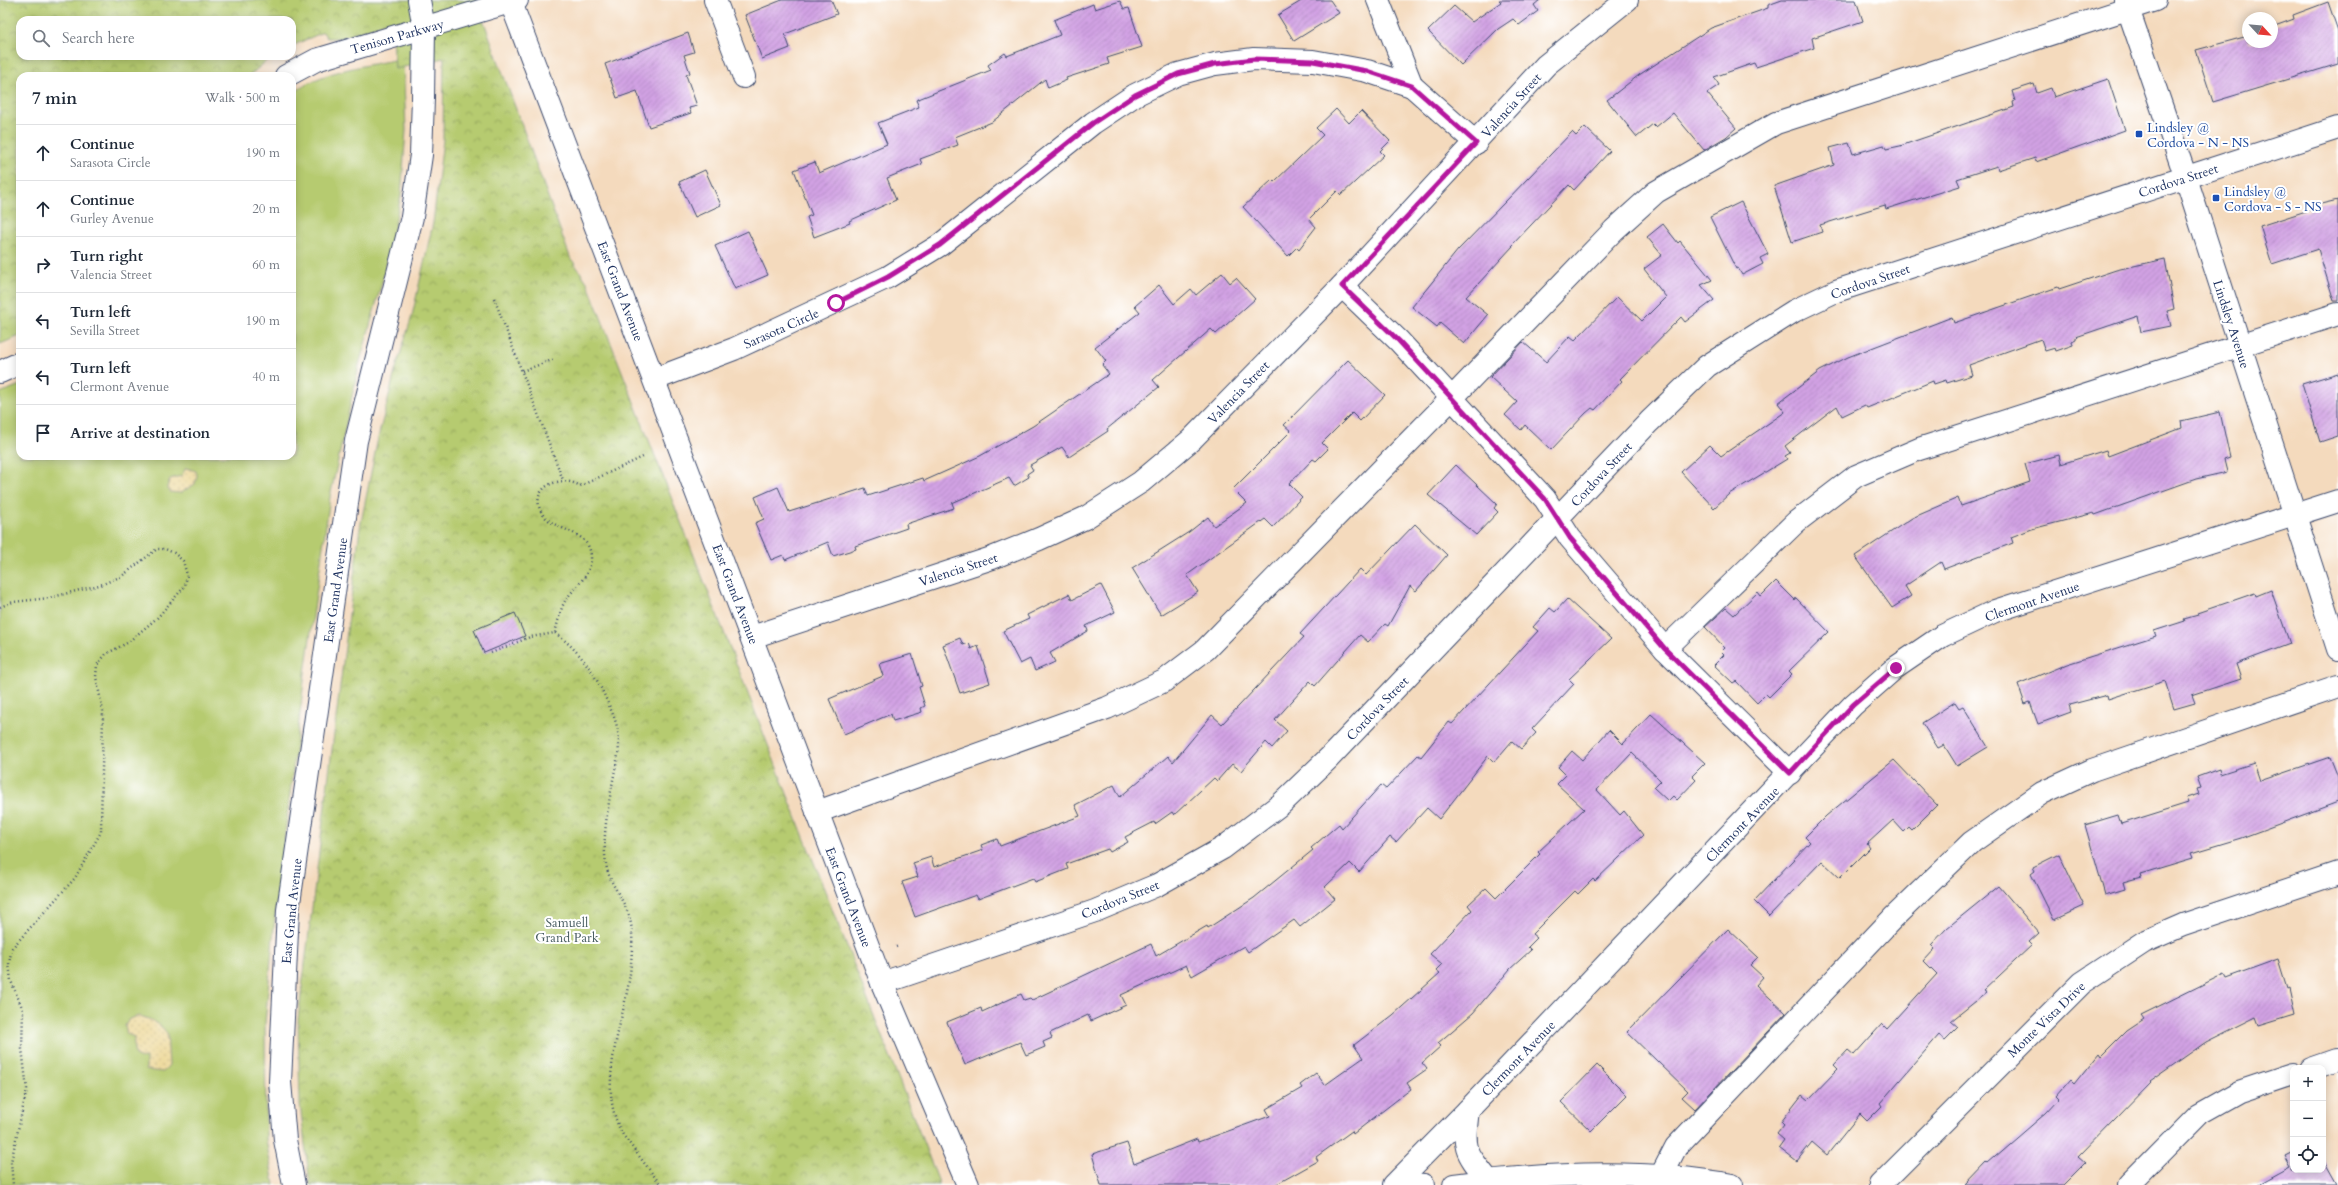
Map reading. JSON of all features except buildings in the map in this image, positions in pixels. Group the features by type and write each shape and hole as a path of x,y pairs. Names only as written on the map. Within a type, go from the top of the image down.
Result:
{"street":[{"name":"East Grand Avenue","path":"294,1185 285,1140 280,1082 288,910 356,441 412,217 421,155 424,28 419,0"},
{"path":"715,0 744,78"},
{"path":"1378,0 1412,86 1476,143"},
{"name":"Valencia Street","path":"752,637 992,558 1085,518 1141,482 1191,440 1342,286 1546,66 1627,0"},
{"path":"817,812 1107,708 1164,681 1205,650 1614,230 1656,192 1776,124 2126,4 2155,0"},
{"name":"East Grand Avenue","path":"513,1 882,983 968,1185"},
{"name":"Tenison Parkway","path":"294,72 316,60 513,1"},
{"name":"Lindsley Avenue","path":"2126,4 2186,178 2238,346 2296,516 2338,649"},
{"name":"Sarasota Circle","path":"655,379 734,349 888,277 940,245 1093,123 1135,95 1178,74 1215,64 1254,59 1313,61 1367,71 1412,86"},
{"name":"Cordova Street","path":"882,983 1095,911 1157,885 1223,848 1281,804 1329,758 1650,422 1707,366 1794,311 1836,291 2338,128"},
{"path":"1342,286 1399,341 1545,499 1557,520 1570,538 1665,649 1790,773"},
{"path":"1665,649 1796,522 1856,476 1918,449 2338,314"},
{"path":"0,372 16,365"},
{"name":"Clermont Avenue","path":"1397,1184 1790,773 1853,705 1896,668 1942,636 1995,611 2296,516 2338,501"},
{"path":"1661,1176 1676,1147 1893,918 1972,842 2042,794 2092,770 2338,686"},
{"name":"Monte Vista Drive","path":"1880,1185 2082,983 2144,942 2184,925 2338,873"},
{"path":"2321,1065 2338,1059"},
{"path":"2129,1185 2198,1115 2239,1092 2290,1075"},
{"path":"1468,1110 1464,1137 1468,1156 1488,1180"},
{"path":"1454,1185 1488,1180 1579,1180 1661,1176 1732,1185"},
{"path":"1397,1184 1424,1185"}],"path":[{"path":"494,298 563,480"},
{"path":"522,371 555,359"},
{"path":"555,633 562,608 586,574 591,557 584,540 548,520 539,508 539,499 543,491 549,484 563,480 580,486 643,457"},
{"path":"0,607 13,602 49,598 103,584 122,576 157,549 165,549 174,553 183,561 187,575 186,586 157,618 127,644 106,654 98,665 96,677 103,711 101,832 75,878 12,948 9,963 12,982 23,1010 22,1049 27,1089 11,1162 13,1185"},
{"path":"492,653 530,638 555,633"},
{"path":"555,633 579,653 588,665 612,712 618,732 618,760 607,816 605,850 609,875 630,917 632,946 628,987 613,1066 613,1107 618,1126 623,1135 661,1185"}],"green space":[{"name":"Samuell Grand Park","path":"0,0 476,0 570,257 587,282 940,1185 310,1185 300,1104 298,1019 360,528 378,438 396,368 412,316 433,223 443,140 444,58 395,69 392,21 342,38 327,38 323,32 296,44 296,16 16,16 16,60 267,60 254,72 16,72 16,338 0,344"},
{"path":"403,58 406,130 401,196 384,275 359,365 330,497 305,673 276,906 265,1023 266,1139 274,1185 0,1185 0,393 16,387 16,460 296,460 296,92 315,80 329,74"}],"sand":[{"path":"186,468 196,471 197,476 195,484 180,493 170,492 167,487 170,479 181,476"},
{"path":"139,1016 155,1022 165,1030 167,1034 169,1065 163,1072 146,1070 146,1058 140,1058 135,1055 134,1037 127,1034 125,1026 129,1019"}],"place":[{"name":"Lindsley @ Cordova - N - NS","path":"2139,134"},
{"name":"Lindsley @ Cordova - S - NS","path":"2216,198"}],"route":[{"path":"836,303 888,277 940,245 1093,123 1135,95 1178,74 1215,64 1254,59 1313,61 1367,71 1412,86 1476,143 1342,286 1399,341 1545,499 1557,520 1570,538 1665,649 1790,773 1853,705 1896,668"}]}
